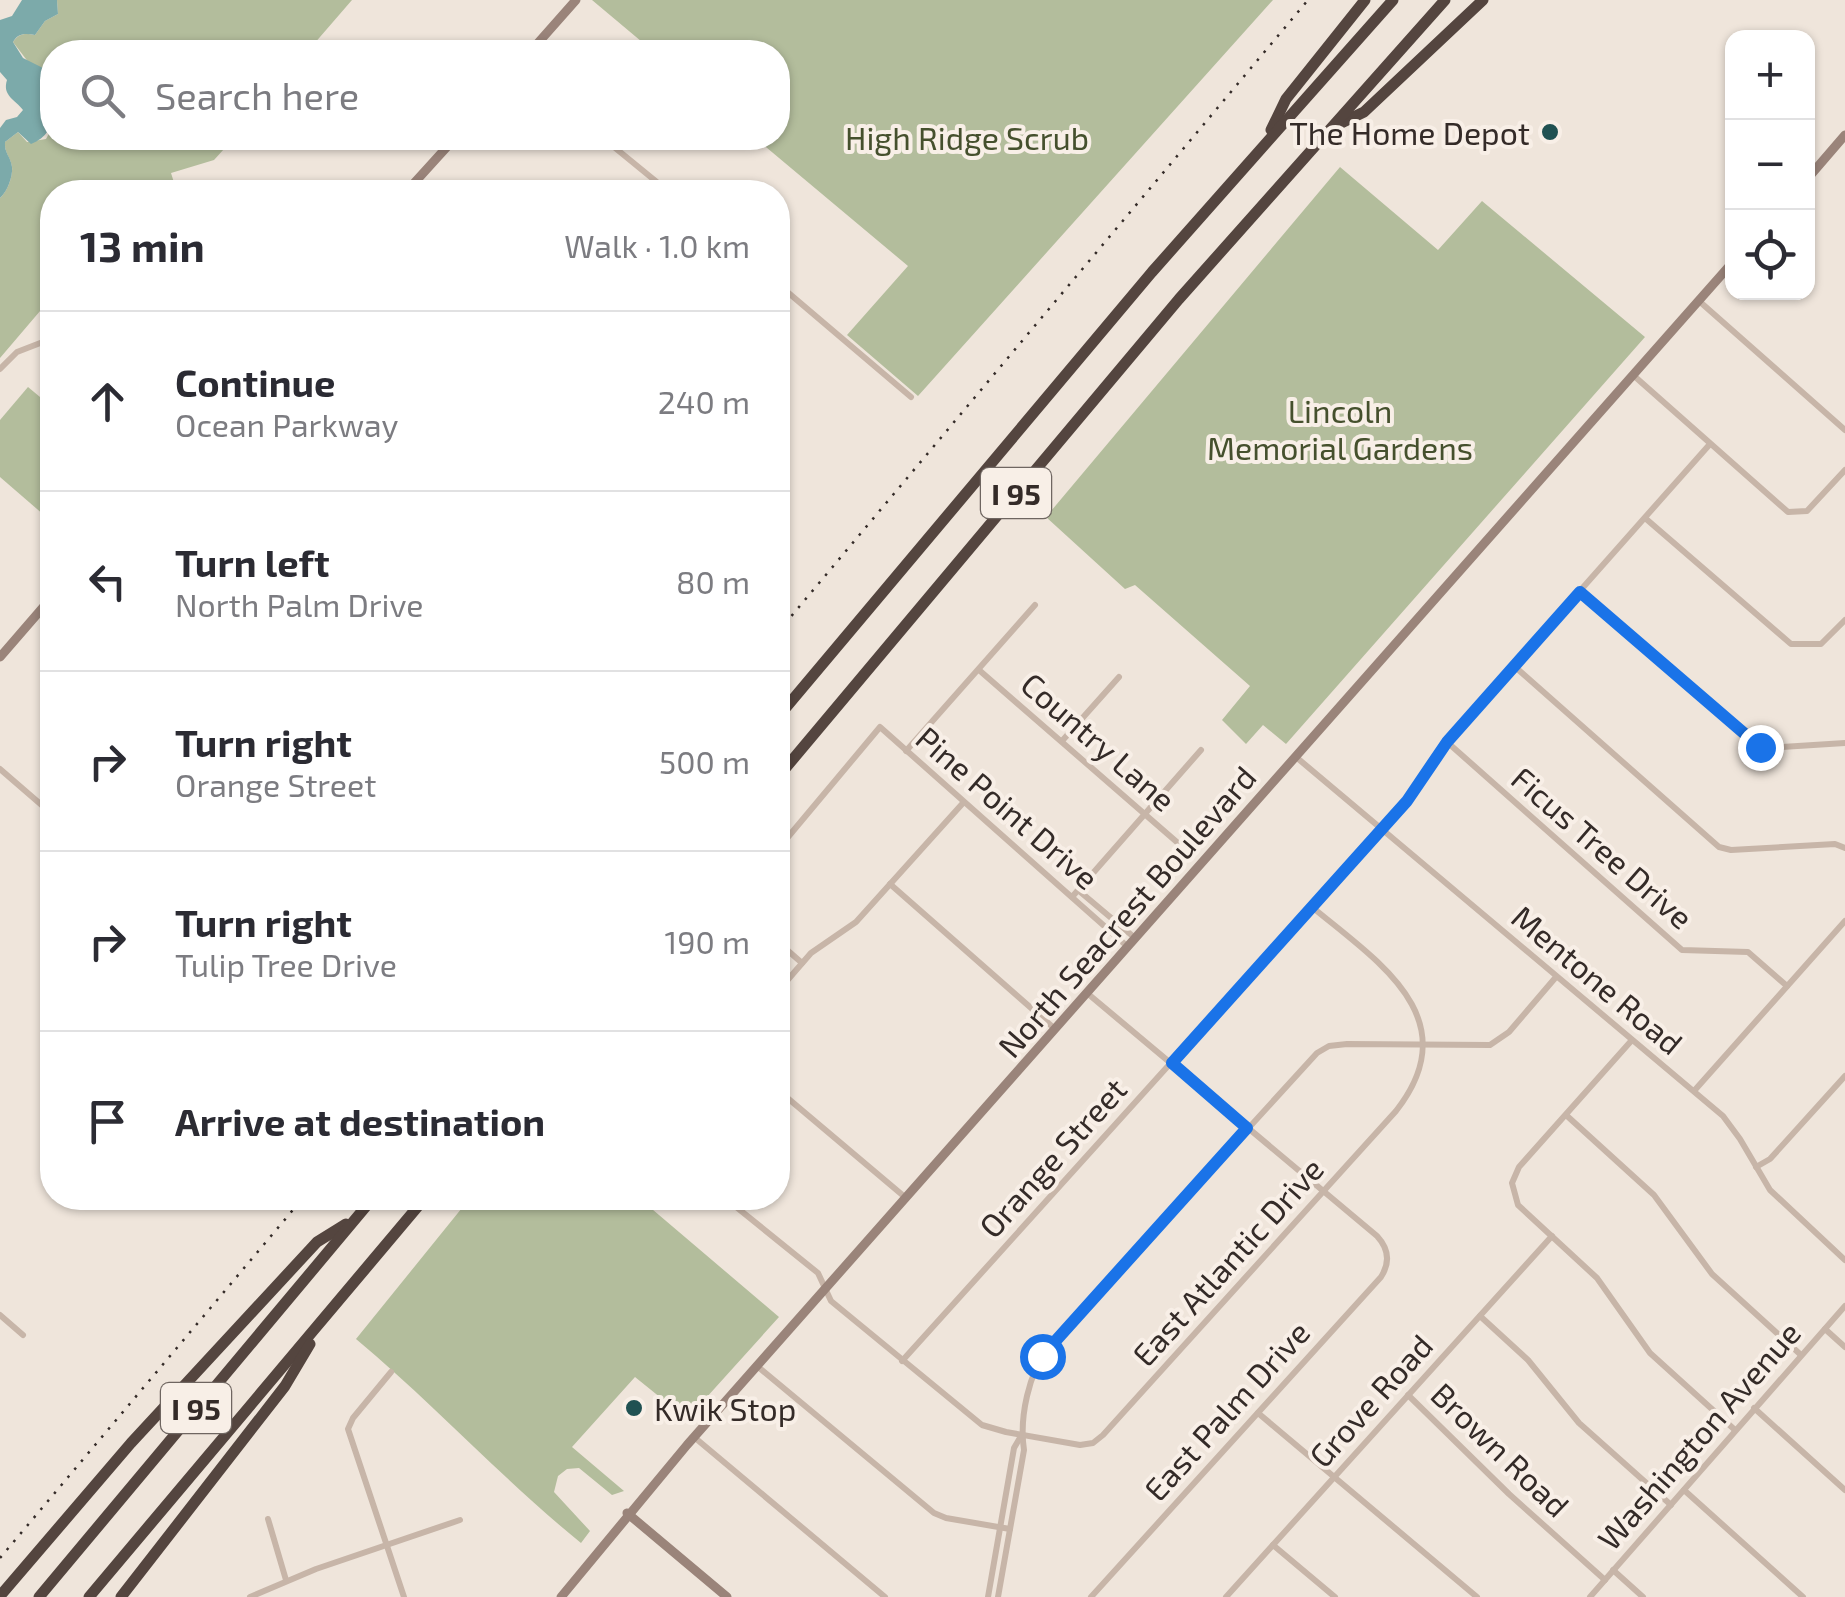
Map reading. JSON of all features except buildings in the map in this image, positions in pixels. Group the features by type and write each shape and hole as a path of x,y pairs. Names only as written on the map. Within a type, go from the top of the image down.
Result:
{"highway":[{"path":"1266,140 1286,99 1365,0"},
{"name":"I 95","path":"790,703 1266,140 1393,0"},
{"name":"I 95","path":"790,763 1159,322 1445,0"},
{"path":"1328,129 1364,112 1484,0"},
{"name":"I 95","path":"39,1597 362,1210"},
{"name":"I 95","path":"90,1597 415,1210"},
{"path":"0,1596 131,1443 318,1242 354,1220"},
{"path":"122,1597 285,1386 328,1313"}],"street":[{"path":"541,40 576,0"},
{"path":"1815,170 1845,135"},
{"path":"417,180 444,150"},
{"path":"618,150 654,180"},
{"name":"North Seacrest Boulevard","path":"562,1597 627,1513 1725,271"},
{"path":"790,294 911,396"},
{"path":"1699,301 1845,430"},
{"path":"0,369 17,352 40,343"},
{"path":"1633,376 1783,508 1794,513 1812,507 1845,470"},
{"name":"Orange Street","path":"902,1361 1382,829 1416,790 1447,742 1710,444"},
{"path":"1645,518 1791,644 1821,644 1845,620"},
{"path":"1580,592 1754,745 1766,748 1845,743"},
{"path":"906,751 1035,605"},
{"path":"0,657 40,611"},
{"path":"1514,666 1718,847 1731,850 1835,844 1845,848"},
{"name":"Country Lane","path":"979,670 1186,850"},
{"path":"1062,741 1119,677"},
{"name":"Pine Point Drive","path":"790,835 880,728 1103,925 1131,943"},
{"name":"Ficus Tree Drive","path":"1447,742 1682,950 1748,952 1787,986"},
{"path":"1072,897 1201,750"},
{"name":"Mentone Road","path":"1296,756 1694,1091 1732,1126 1778,1198 1845,1260"},
{"path":"0,770 40,804"},
{"path":"790,977 802,963 856,922 963,803"},
{"path":"890,884 1055,1029"},
{"name":"Pine Point Drive","path":"1078,890 1110,917 1131,943"},
{"path":"1312,907 1400,982 1416,1013 1422,1045"},
{"name":"Pine Point Drive","path":"1103,925 1110,917"},
{"path":"1694,1091 1845,921"},
{"path":"790,952 802,963"},
{"path":"998,1597 1034,1369 1247,1128 1324,1048 1346,1044 1482,1047 1498,1041 1556,977"},
{"path":"1087,992 1324,1191"},
{"path":"1632,1040 1516,1172 1513,1194 1518,1205 1597,1278 1650,1353 1735,1430"},
{"name":"East Atlantic Drive","path":"1022,1435 1080,1444 1099,1440 1404,1100 1417,1076 1422,1045"},
{"path":"1756,1166 1770,1159 1845,1076"},
{"path":"790,1100 906,1198"},
{"path":"1566,1115 1654,1194 1712,1274 1801,1355"},
{"name":"East Palm Drive","path":"1092,1597 1380,1277 1387,1252 1377,1236 1324,1191"},
{"path":"740,1210 818,1274 831,1301 975,1421 1022,1435"},
{"name":"Grove Road","path":"1226,1597 1552,1236"},
{"name":"Washington Avenue","path":"1590,1597 1845,1306"},
{"path":"0,1315 23,1335"},
{"path":"1480,1316 1528,1360 1579,1423 1671,1505"},
{"path":"1824,1329 1845,1347"},
{"path":"757,1366 934,1513 1010,1529"},
{"path":"391,1372 350,1423 349,1435 404,1597"},
{"name":"Brown Road","path":"1408,1395 1509,1494 1605,1580"},
{"path":"1754,1408 1845,1490"},
{"path":"1258,1413 1477,1597"},
{"path":"988,1597 1014,1448 1022,1435"},
{"path":"694,1437 886,1597"},
{"path":"1684,1490 1803,1597"},
{"path":"627,1513 727,1597"},
{"path":"268,1519 286,1580"},
{"path":"250,1597 286,1580 460,1520"},
{"path":"1273,1545 1335,1597"},
{"path":"1613,1570 1642,1597"}],"green space":[{"path":"57,0 352,0 317,40 40,40 40,67 29,63 13,42 22,34 35,35 45,21 58,14"},
{"name":"High Ridge Scrub","path":"592,0 1273,0 918,396 847,335 908,266 769,150 790,150 790,40 640,40"},
{"path":"18,132 27,142 40,140 40,150 223,150 214,160 171,173 173,180 40,180 40,311 0,358 0,198 12,171 5,142"},
{"name":"Lincoln Memorial Gardens","path":"1340,167 1438,250 1482,201 1645,337 1286,744 1263,725 1246,744 1222,720 1250,686 1135,585 1125,589 1046,517"},
{"path":"28,387 40,397 40,512 0,477 0,420"},
{"path":"460,1210 653,1210 779,1317 687,1419 635,1377 572,1447 624,1491 612,1495 579,1468 567,1469 558,1476 554,1492 590,1531 581,1543 356,1339"}],"water":[{"path":"22,0 57,0 58,14 45,21 35,35 22,34 13,42 23,58 40,66 40,139 31,144 18,132 5,142 12,171 0,198 0,128 23,110 8,94 7,80 0,72 0,20 12,16"}],"railway":[{"path":"790,618 1308,0"},
{"path":"0,1558 293,1210"}],"place":[{"name":"The Home Depot","path":"1550,132"},
{"name":"Kwik Stop","path":"634,1408"}],"route":[{"path":"1042,1356 1247,1128 1172,1063 1407,801 1447,742 1580,592 1760,747"}]}
